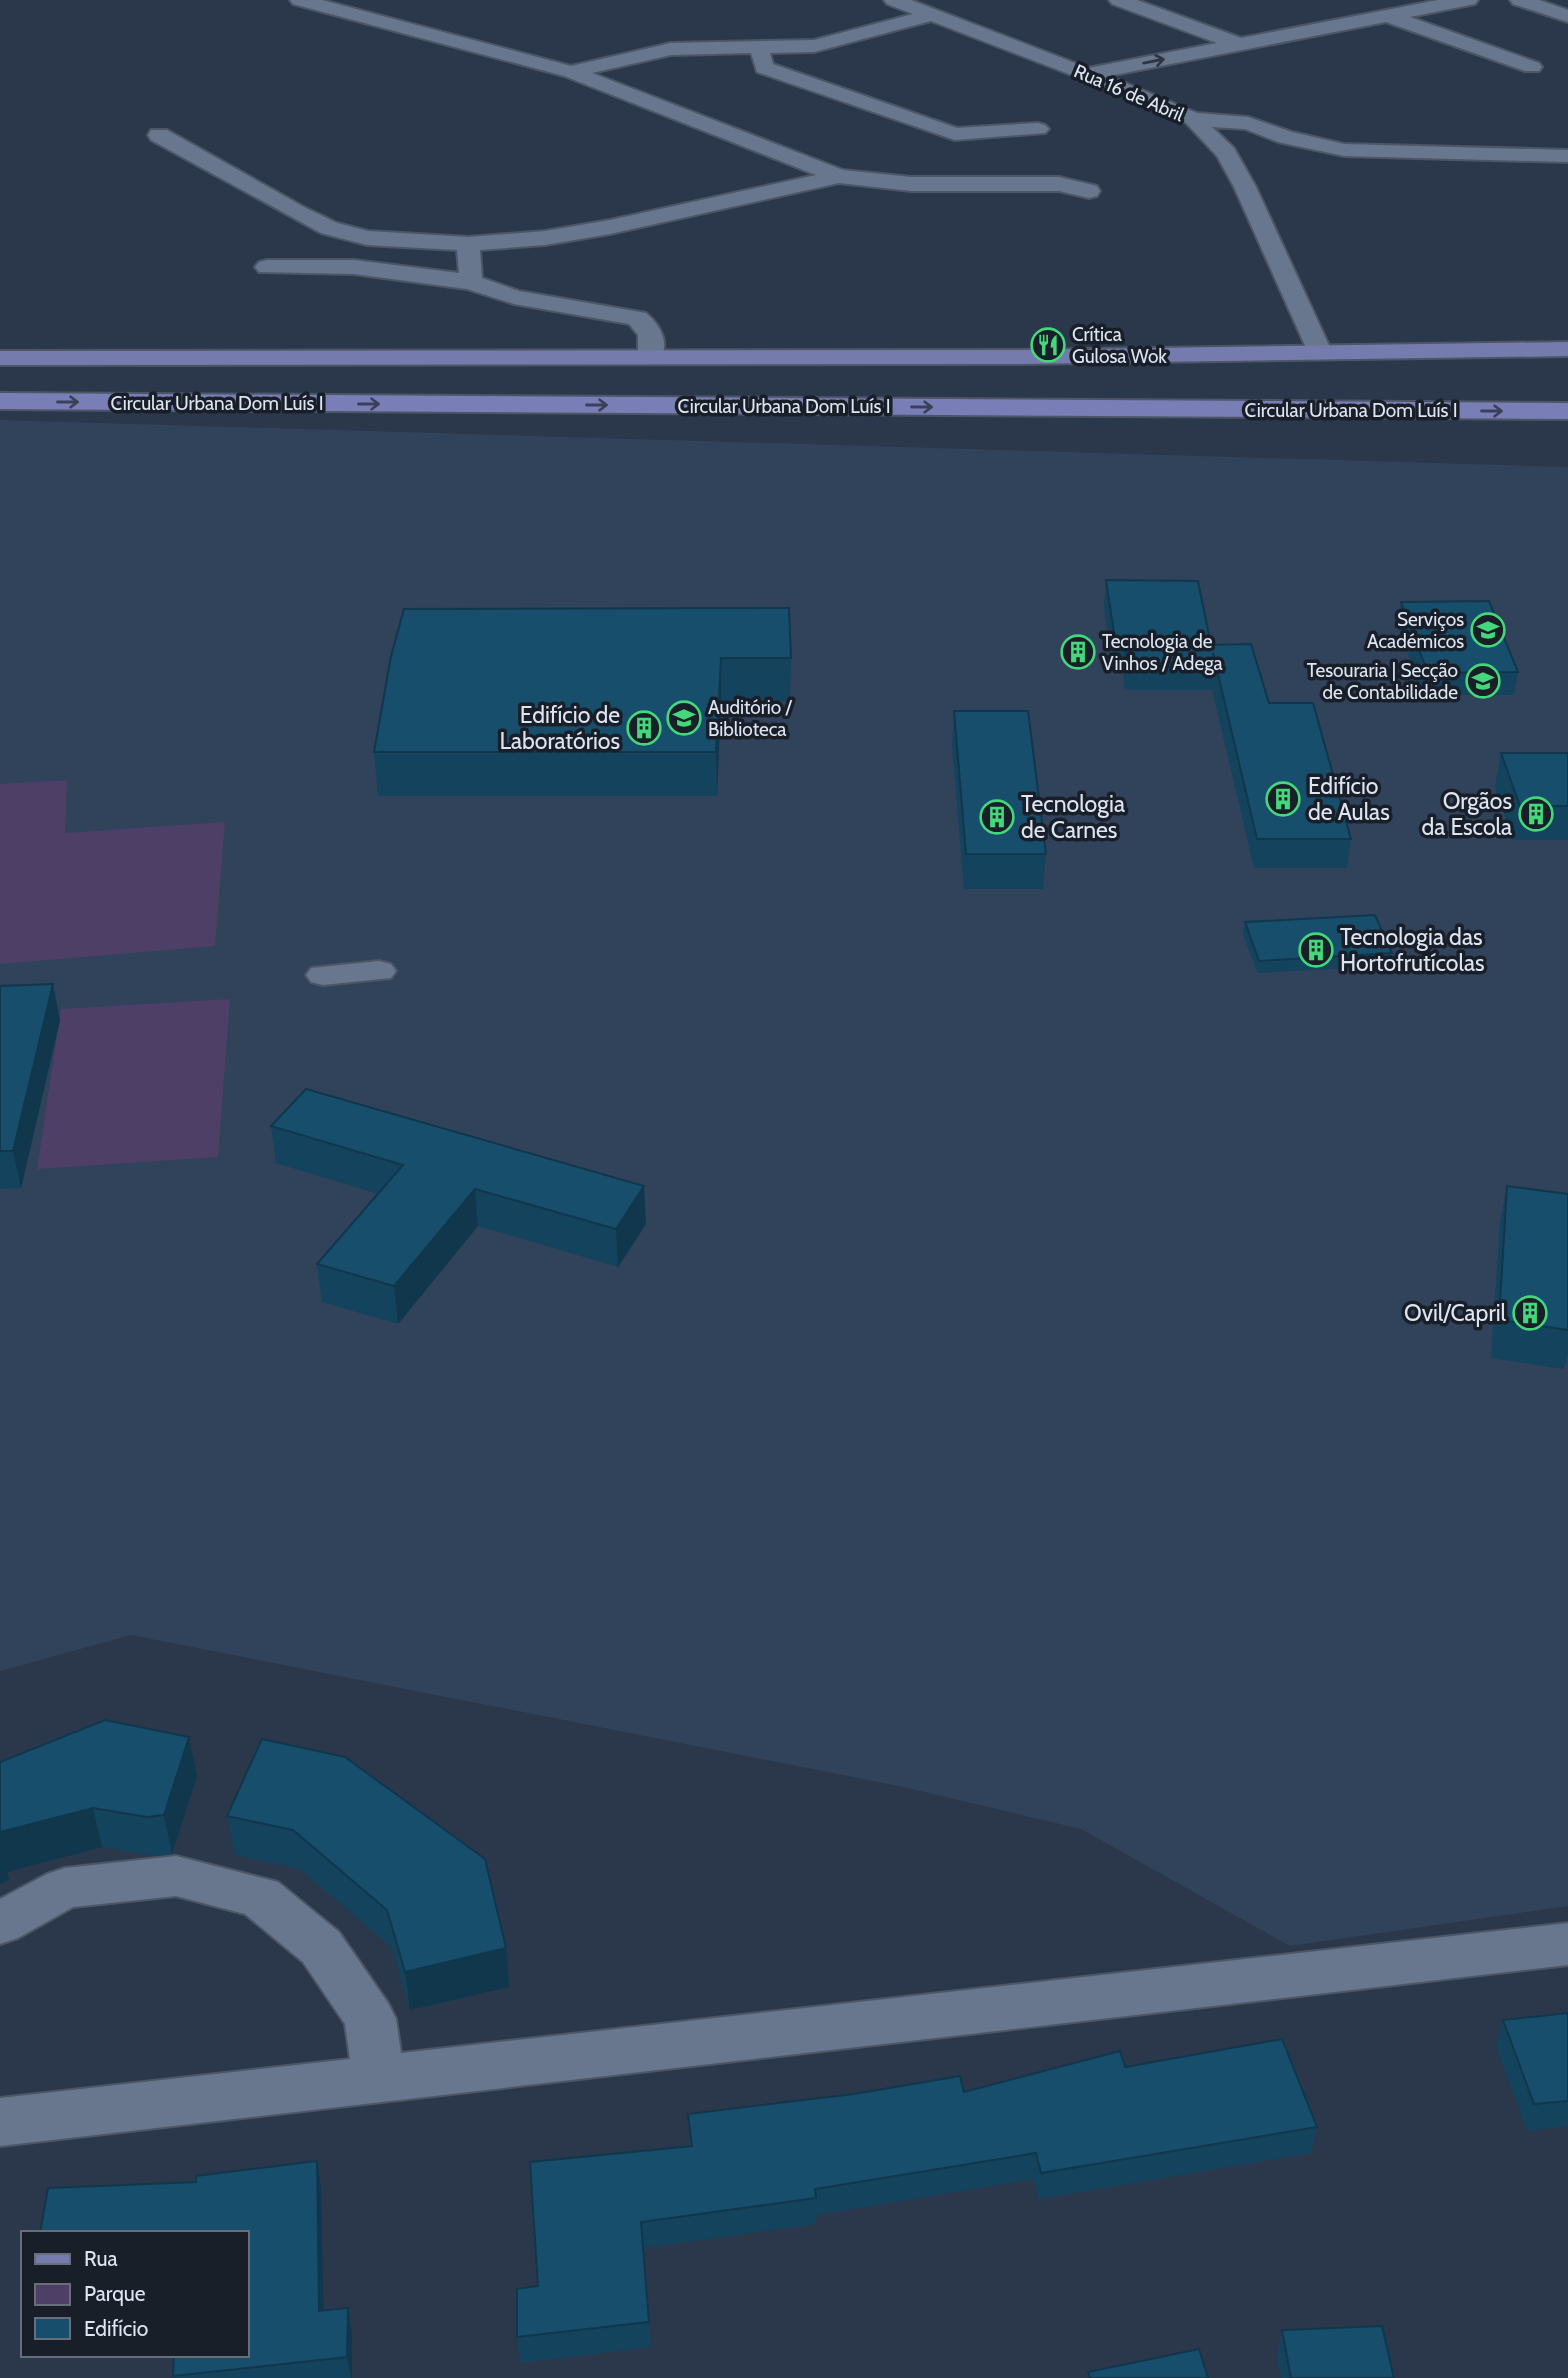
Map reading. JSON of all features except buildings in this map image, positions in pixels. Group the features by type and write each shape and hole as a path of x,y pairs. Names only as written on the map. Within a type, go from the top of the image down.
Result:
{"highway":[{"name":"Circular Urbana Dom Luís I","path":"0,380 1361,386"},
{"name":"Circular Urbana Dom Luís I","path":"0,401 1568,411"}],"main road":[{"path":"0,358 1020,357 1568,349"}],"street":[{"path":"300,0 571,72 839,176 911,184 1059,184 1089,191"},
{"name":"Rua 16 de Abril","path":"894,0 1149,98 1193,119 1226,153 1245,187 1320,352"},
{"path":"1119,0 1238,44"},
{"path":"1087,74 1468,0"},
{"path":"1520,0 1568,16"},
{"path":"1355,4 1532,66"},
{"path":"571,72 671,49 814,47 932,15"},
{"path":"759,47 764,68 955,134 1038,129"},
{"path":"1193,119 1248,123 1286,137 1344,150 1568,156"},
{"path":"159,135 329,228 367,239 468,244 545,238 610,227 839,176"},
{"path":"468,244 471,282"},
{"path":"267,267 354,267 471,282 514,297 637,318 648,327 653,341 650,356"},
{"path":"323,975 379,971"},
{"path":"0,1923 65,1888 176,1876 260,1898 321,1947 370,2018 379,2079"},
{"path":"0,2122 1568,1944"}],"shaded area":[{"path":"0,420 1568,467 1568,1906 1290,1946 1081,1829 899,1786 131,1635 0,1671"}],"green space":[{"path":"67,780 65,833 225,822 215,946 0,964 0,784"},
{"path":"230,999 218,1157 37,1169 61,1009"}],"place":[{"name":"Crítica Gulosa Wok","path":"1048,345"},
{"name":"Serviços Académicos","path":"1488,630"},
{"name":"Tecnologia de Vinhos / Adega","path":"1078,652"},
{"name":"Tesouraria | Secção de Contabilidade","path":"1483,681"},
{"name":"Auditório / Biblioteca","path":"684,718"},
{"name":"Edifício de Laboratórios","path":"644,728"},
{"name":"Edifício de Aulas","path":"1283,799"},
{"name":"Orgãos da Escola","path":"1536,814"},
{"name":"Tecnologia de Carnes","path":"997,817"},
{"name":"Tecnologia das Hortofrutícolas","path":"1316,950"},
{"name":"Ovil/Capril","path":"1530,1313"}]}
